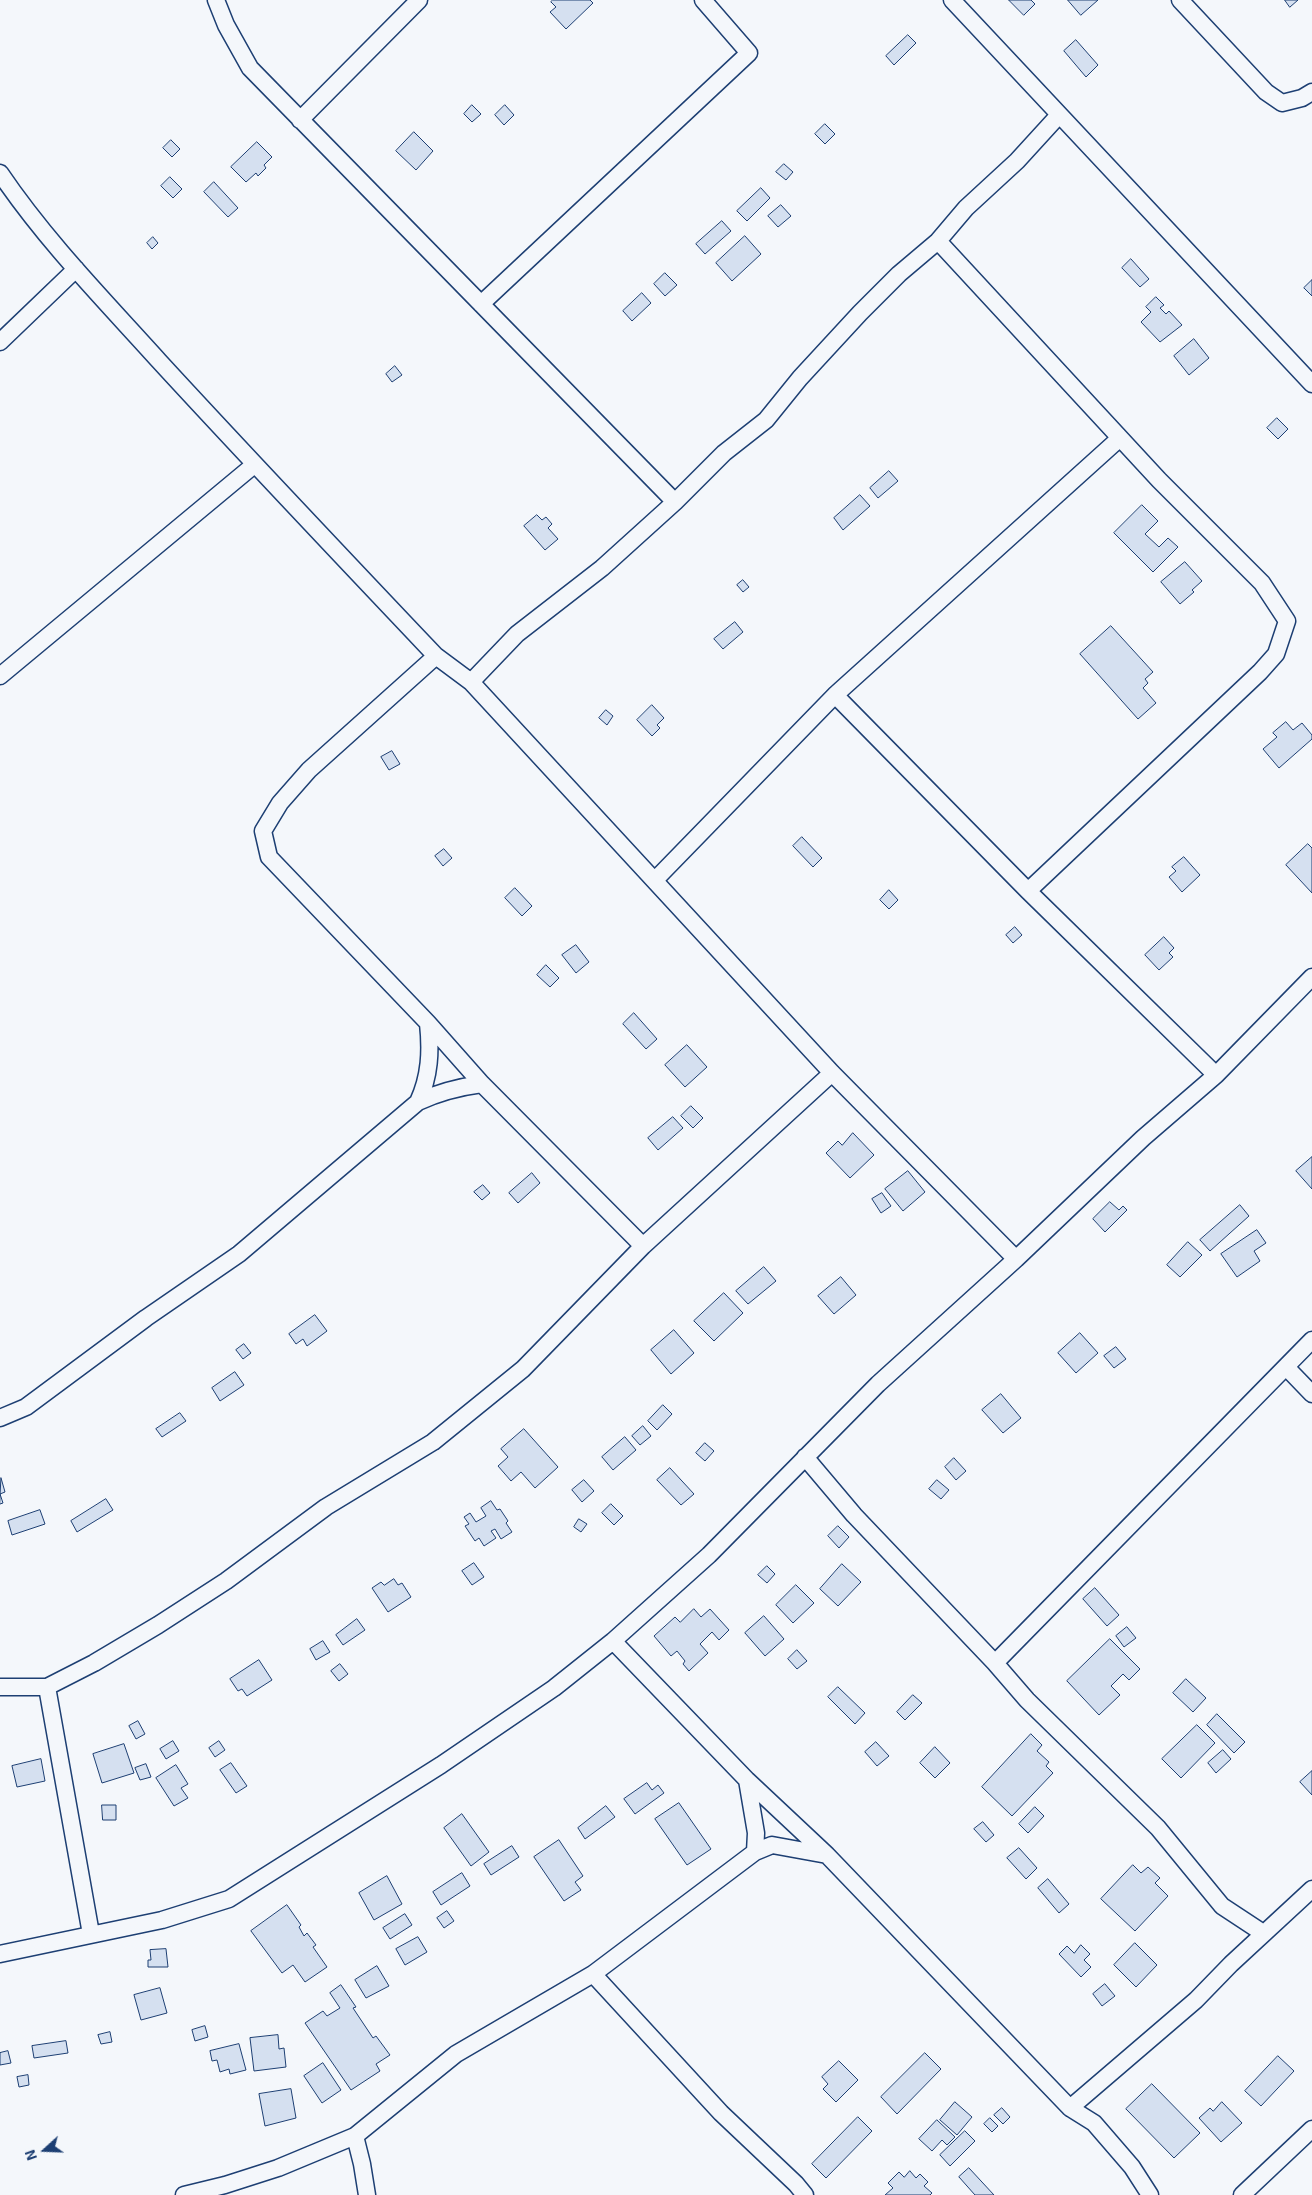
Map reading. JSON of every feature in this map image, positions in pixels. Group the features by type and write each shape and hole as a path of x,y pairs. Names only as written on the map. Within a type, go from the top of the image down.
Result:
{"street":[{"path":"216,0 226,25 250,68 675,502"},
{"path":"300,120 419,0"},
{"path":"481,304 749,53 703,0"},
{"path":"952,0 1312,384"},
{"path":"1180,0 1266,92 1282,103 1302,98 1312,92"},
{"path":"471,682 517,634 602,568 675,502 724,453 766,420 800,378 860,313 899,274 938,241 966,208 1017,161 1059,115"},
{"path":"0,173 25,209 76,269 254,464 436,656 471,682 832,1072 1016,1259"},
{"path":"938,241 1159,480 1262,583 1287,621 1276,654 1260,672 1028,891"},
{"path":"0,342 76,269"},
{"path":"654,880 835,695 1120,438"},
{"path":"0,676 254,464"},
{"path":"436,656 309,770 280,803 263,831 269,856 428,1023 482,1084 643,1246"},
{"path":"835,695 1028,891 1216,1074"},
{"path":"0,1954 162,1920 229,1899 441,1765 554,1688 613,1641 709,1554 878,1384 1016,1259 1150,1132 1216,1074 1312,977"},
{"path":"418,1102 426,1085 430,1062 428,1023"},
{"path":"0,1687 47,1687 158,1625 226,1580 326,1508 433,1442 523,1369 643,1246 832,1072"},
{"path":"0,1418 26,1407 146,1318 239,1254 418,1102 452,1089 482,1084"},
{"path":"995,1663 1312,1340"},
{"path":"1286,1367 1312,1394"},
{"path":"805,1457 854,1515 995,1663 1027,1700 1158,1828 1222,1906 1263,1933"},
{"path":"613,1641 747,1780 827,1855 1070,2108 1094,2123 1132,2166 1150,2195"},
{"path":"47,1687 91,1934"},
{"path":"747,1780 756,1832 754,1852"},
{"path":"184,2195 225,2185 278,2168 355,2136 456,2054 593,1974 754,1852 772,1845 827,1855"},
{"path":"1070,2108 1196,2000 1263,1933 1312,1889"},
{"path":"593,1974 721,2113 796,2184 805,2195"},
{"path":"1242,2195 1312,2128"},
{"path":"355,2136 367,2195"}],"building":[{"path":"553,0 590,0 593,3 566,29 550,12 556,7 551,2"},
{"path":"1009,0 1031,0 1035,4 1024,15"},
{"path":"1068,0 1098,0 1081,15"},
{"path":"1285,0 1298,0 1290,7"},
{"path":"908,35 916,43 894,65 886,56"},
{"path":"1076,40 1098,65 1086,77 1064,51"},
{"path":"472,105 481,114 472,122 464,114"},
{"path":"505,105 514,115 504,125 495,115"},
{"path":"825,124 835,134 825,144 815,134"},
{"path":"414,132 433,151 416,170 396,151"},
{"path":"171,140 180,149 172,157 163,148"},
{"path":"257,142 272,157 264,165 266,168 258,176 256,173 246,182 231,167"},
{"path":"784,164 793,172 786,180 776,172"},
{"path":"170,177 182,189 173,198 161,186"},
{"path":"214,182 238,208 228,217 204,192"},
{"path":"761,188 770,198 747,221 737,211"},
{"path":"781,205 791,216 778,227 768,216"},
{"path":"722,221 731,231 705,254 696,244"},
{"path":"745,236 761,254 732,281 716,263"},
{"path":"153,237 158,243 152,249 147,243"},
{"path":"1131,259 1149,279 1140,287 1122,268"},
{"path":"665,273 677,285 665,296 654,284"},
{"path":"1312,280 1312,296 1304,288"},
{"path":"642,293 651,303 632,321 623,311"},
{"path":"1156,297 1164,305 1160,308 1166,314 1169,311 1182,325 1160,342 1141,322 1151,312 1146,307"},
{"path":"1194,339 1209,358 1189,375 1174,356"},
{"path":"395,366 402,375 392,382 386,374"},
{"path":"1277,418 1288,429 1278,439 1267,428"},
{"path":"889,471 898,481 878,498 870,488"},
{"path":"860,495 870,506 843,530 834,518"},
{"path":"1142,505 1158,521 1145,534 1159,547 1168,538 1178,547 1153,572 1114,533"},
{"path":"537,515 542,520 546,517 552,524 548,528 558,539 545,550 524,526"},
{"path":"1185,562 1202,581 1192,590 1194,592 1180,604 1161,582"},
{"path":"743,580 749,587 743,592 737,585"},
{"path":"735,622 743,632 723,649 714,639"},
{"path":"1111,626 1153,672 1145,679 1148,683 1143,688 1156,703 1138,719 1080,654"},
{"path":"652,705 664,718 657,725 660,728 652,736 637,720"},
{"path":"606,710 613,716 607,725 599,718"},
{"path":"1286,722 1293,730 1302,723 1312,735 1312,739 1279,768 1263,749 1277,737 1273,733"},
{"path":"392,751 400,764 389,770 381,757"},
{"path":"802,837 822,858 813,867 793,846"},
{"path":"1308,844 1312,848 1312,893 1286,865"},
{"path":"444,849 452,858 443,866 435,856"},
{"path":"1184,857 1200,875 1182,892 1169,877 1176,871 1172,867"},
{"path":"515,888 532,906 522,916 505,898"},
{"path":"889,890 898,900 889,909 880,900"},
{"path":"1015,927 1022,935 1013,943 1006,935"},
{"path":"1164,937 1174,948 1169,953 1173,957 1159,970 1145,955"},
{"path":"576,945 589,962 576,973 562,955"},
{"path":"546,965 559,978 550,987 537,975"},
{"path":"634,1013 657,1039 646,1049 623,1024"},
{"path":"687,1045 707,1067 685,1087 665,1065"},
{"path":"691,1106 703,1118 693,1128 681,1116"},
{"path":"673,1117 683,1128 658,1150 648,1138"},
{"path":"853,1133 874,1155 850,1178 826,1153 838,1141 842,1145"},
{"path":"1312,1157 1312,1189 1296,1171"},
{"path":"908,1171 925,1192 903,1211 885,1189"},
{"path":"532,1173 540,1183 518,1203 509,1193"},
{"path":"483,1185 490,1193 482,1200 474,1192"},
{"path":"882,1193 891,1206 881,1213 872,1199"},
{"path":"1110,1202 1119,1210 1123,1206 1127,1210 1105,1232 1093,1219"},
{"path":"1240,1205 1249,1216 1210,1251 1200,1240"},
{"path":"1257,1230 1266,1243 1254,1251 1260,1261 1237,1277 1221,1254"},
{"path":"1188,1242 1202,1255 1180,1277 1167,1265"},
{"path":"764,1267 776,1281 748,1304 736,1291"},
{"path":"841,1277 856,1295 834,1314 818,1296"},
{"path":"724,1293 743,1313 714,1341 694,1321"},
{"path":"315,1315 327,1331 307,1346 303,1339 296,1344 289,1334"},
{"path":"674,1330 694,1353 671,1374 651,1350"},
{"path":"1080,1333 1098,1353 1076,1373 1058,1353"},
{"path":"244,1344 251,1353 243,1359 236,1350"},
{"path":"1116,1347 1126,1359 1114,1368 1104,1356"},
{"path":"235,1372 244,1385 220,1401 212,1388"},
{"path":"1001,1394 1021,1418 1003,1433 982,1410"},
{"path":"663,1405 672,1414 657,1430 648,1421"},
{"path":"180,1413 186,1421 162,1437 156,1429"},
{"path":"643,1426 651,1436 640,1445 632,1436"},
{"path":"524,1429 558,1467 535,1488 521,1472 511,1481 498,1466 508,1457 501,1449"},
{"path":"625,1437 636,1450 613,1470 602,1457"},
{"path":"705,1443 714,1451 705,1461 696,1453"},
{"path":"954,1458 966,1471 956,1480 945,1467"},
{"path":"670,1468 694,1494 681,1505 657,1480"},
{"path":"1,1478 5,1492 0,1494"},
{"path":"584,1480 594,1491 582,1502 572,1490"},
{"path":"937,1480 949,1490 941,1499 929,1489"},
{"path":"106,1499 113,1510 77,1532 71,1521"},
{"path":"491,1501 497,1510 500,1509 508,1521 506,1523 512,1532 501,1539 495,1529 491,1531 496,1538 484,1546 479,1538 475,1541 465,1526 469,1524 464,1517 470,1513 476,1522 486,1516 481,1508"},
{"path":"611,1504 623,1516 614,1525 602,1513"},
{"path":"40,1510 45,1524 12,1535 8,1521"},
{"path":"579,1519 587,1524 581,1532 574,1527"},
{"path":"838,1526 849,1537 839,1548 828,1536"},
{"path":"474,1563 484,1577 472,1585 462,1571"},
{"path":"842,1564 861,1582 838,1606 820,1589"},
{"path":"767,1566 775,1574 767,1583 758,1575"},
{"path":"394,1579 398,1585 402,1583 411,1597 388,1612 372,1588 381,1582 384,1585"},
{"path":"796,1585 814,1603 793,1623 776,1605"},
{"path":"1095,1588 1119,1615 1107,1626 1083,1599"},
{"path":"694,1609 701,1617 710,1609 729,1630 719,1640 712,1632 700,1644 708,1653 689,1671 683,1664 685,1661 677,1651 671,1656 654,1636 675,1617 680,1622"},
{"path":"764,1616 784,1639 765,1656 745,1633"},
{"path":"357,1619 365,1630 343,1645 336,1635"},
{"path":"1127,1627 1136,1638 1124,1647 1116,1636"},
{"path":"1110,1639 1140,1669 1129,1680 1123,1674 1111,1686 1120,1695 1099,1715 1067,1681"},
{"path":"323,1641 330,1652 316,1660 310,1649"},
{"path":"797,1650 807,1661 797,1669 788,1659"},
{"path":"259,1660 272,1680 247,1696 242,1689 238,1691 230,1679"},
{"path":"340,1664 348,1674 339,1681 331,1671"},
{"path":"1186,1679 1206,1698 1193,1712 1173,1693"},
{"path":"838,1687 865,1713 855,1724 828,1697"},
{"path":"913,1695 922,1703 905,1720 897,1712"},
{"path":"1217,1714 1245,1742 1234,1753 1207,1725"},
{"path":"138,1721 145,1734 136,1739 129,1726"},
{"path":"1197,1725 1215,1743 1181,1778 1162,1759"},
{"path":"1031,1734 1042,1745 1037,1751 1049,1762 1046,1766 1053,1773 1012,1816 982,1787"},
{"path":"173,1741 179,1751 166,1759 160,1749"},
{"path":"219,1741 225,1750 215,1757 209,1748"},
{"path":"876,1742 889,1756 877,1766 865,1752"},
{"path":"124,1744 134,1773 102,1783 93,1754"},
{"path":"935,1747 950,1763 935,1778 920,1763"},
{"path":"1223,1750 1231,1759 1216,1773 1208,1763"},
{"path":"41,1759 45,1781 17,1787 12,1766"},
{"path":"231,1763 247,1786 236,1793 220,1770"},
{"path":"146,1764 151,1777 140,1780 135,1768"},
{"path":"176,1765 188,1784 181,1788 188,1798 174,1806 156,1778"},
{"path":"1312,1771 1312,1795 1300,1782"},
{"path":"647,1783 652,1790 658,1785 664,1793 635,1814 624,1799"},
{"path":"679,1803 711,1849 687,1865 655,1819"},
{"path":"102,1805 116,1805 116,1820 103,1820"},
{"path":"606,1806 615,1817 585,1839 578,1828"},
{"path":"1035,1807 1044,1816 1028,1833 1019,1824"},
{"path":"462,1814 489,1852 471,1866 444,1828"},
{"path":"983,1822 994,1835 986,1842 974,1829"},
{"path":"559,1840 583,1876 575,1882 581,1890 564,1901 534,1857"},
{"path":"512,1846 519,1857 491,1875 484,1864"},
{"path":"1019,1848 1037,1868 1026,1879 1007,1858"},
{"path":"1133,1865 1141,1873 1148,1867 1160,1878 1155,1883 1168,1896 1135,1931 1101,1899"},
{"path":"462,1873 470,1886 441,1905 433,1892"},
{"path":"387,1876 402,1904 374,1920 359,1893"},
{"path":"1048,1879 1069,1904 1059,1913 1038,1888"},
{"path":"287,1905 301,1925 299,1927 304,1936 307,1933 316,1945 313,1947 327,1967 305,1982 293,1965 282,1973 251,1931"},
{"path":"447,1911 454,1921 444,1928 437,1918"},
{"path":"405,1914 412,1925 390,1939 383,1928"},
{"path":"418,1937 427,1952 405,1965 396,1949"},
{"path":"1135,1943 1157,1965 1136,1987 1114,1965"},
{"path":"1081,1945 1090,1954 1084,1960 1091,1967 1081,1977 1059,1954 1067,1946 1074,1953"},
{"path":"166,1949 168,1967 148,1967 148,1960 151,1960 150,1950"},
{"path":"377,1966 389,1986 366,1998 355,1980"},
{"path":"1105,1984 1115,1996 1102,2006 1093,1994"},
{"path":"341,1985 356,2007 353,2008 373,2038 376,2036 390,2055 376,2064 380,2071 351,2090 305,2023 323,2011 327,2016 340,2008 330,1993"},
{"path":"160,1988 167,2013 141,2020 134,1995"},
{"path":"205,2026 208,2037 195,2041 192,2030"},
{"path":"110,2032 112,2042 101,2044 98,2035"},
{"path":"278,2035 279,2049 284,2048 286,2067 254,2071 250,2038"},
{"path":"66,2041 68,2053 34,2058 32,2046"},
{"path":"239,2044 246,2070 230,2074 229,2069 220,2072 217,2060 212,2061 210,2051"},
{"path":"8,2051 11,2063 0,2065 0,2053"},
{"path":"925,2053 941,2069 897,2114 881,2097"},
{"path":"1278,2056 1294,2071 1261,2106 1245,2091"},
{"path":"839,2061 858,2080 836,2102 823,2089 828,2084 822,2077"},
{"path":"323,2063 341,2090 322,2103 304,2076"},
{"path":"28,2075 29,2085 19,2087 17,2077"},
{"path":"1152,2084 1200,2133 1174,2158 1126,2109"},
{"path":"291,2089 296,2118 265,2126 259,2094"},
{"path":"955,2102 972,2117 957,2135 940,2120"},
{"path":"1222,2102 1242,2123 1221,2142 1199,2118 1210,2108 1213,2111"},
{"path":"1002,2108 1010,2117 1003,2124 994,2115"},
{"path":"858,2117 872,2131 826,2178 812,2164"},
{"path":"990,2118 998,2126 992,2132 984,2124"},
{"path":"937,2120 955,2137 947,2145 942,2140 932,2151 919,2139"},
{"path":"965,2131 975,2141 950,2166 940,2155"},
{"path":"969,2168 994,2195 975,2195 959,2177"},
{"path":"910,2171 916,2178 920,2174 928,2182 924,2186 932,2193 930,2195 885,2195 893,2188 888,2183 899,2172 904,2177"}]}
